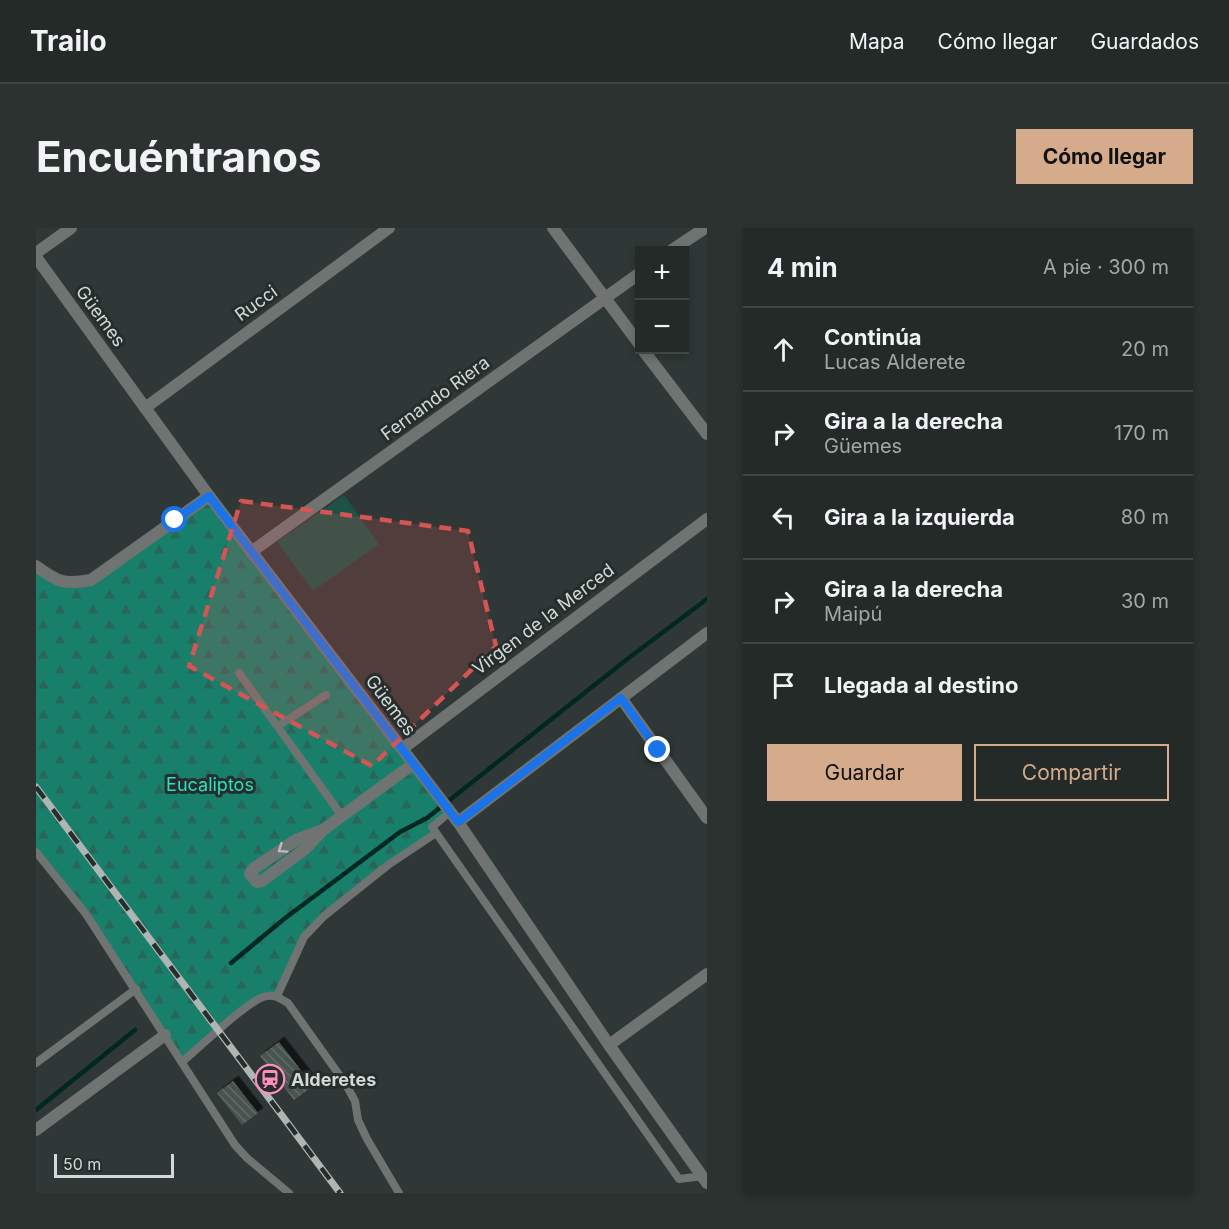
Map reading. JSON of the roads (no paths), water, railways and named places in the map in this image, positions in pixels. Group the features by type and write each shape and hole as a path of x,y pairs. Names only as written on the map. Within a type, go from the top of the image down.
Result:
{"street":[{"path":"36,255 71,228"},
{"name":"Rucci","path":"145,408 389,228"},
{"path":"553,228 635,340"},
{"path":"678,246 705,228"},
{"name":"Güemes","path":"36,255 209,496 452,815 609,1045 705,1180"},
{"name":"Fernando Riera","path":"251,552 635,276"},
{"path":"646,354 707,434"},
{"path":"36,566 51,578 70,584 91,580 209,496"},
{"name":"Virgen de la Merced","path":"402,749 707,519"},
{"path":"452,815 621,698 707,633"},
{"path":"621,698 707,818"},
{"path":"323,830 296,840 253,869 250,874 253,879 257,882 262,881 305,849 323,830 413,764"},
{"path":"609,1045 707,974"},
{"path":"36,1131 165,1035"}],"lane":[{"path":"239,673 342,816"},
{"path":"278,726 326,695"},
{"path":"452,815 432,827 436,833 679,1179 705,1180"},
{"path":"277,996 304,937 323,917 388,865 436,833"},
{"path":"36,852 86,914 235,1145 247,1158 290,1193"},
{"path":"36,1063 136,989"},
{"path":"182,1062 250,1004 265,996 277,996 288,1004 345,1083 355,1101 358,1120 399,1193"}],"waterway":[{"path":"231,963 284,919 400,832 427,818 626,660 707,599"},
{"path":"36,1110 135,1030"}],"railway":[{"path":"36,787 340,1193"}],"place":[{"name":"Alderetes","path":"270,1079"}],"park label":[{"name":"Eucaliptos","path":"210,784"}]}
